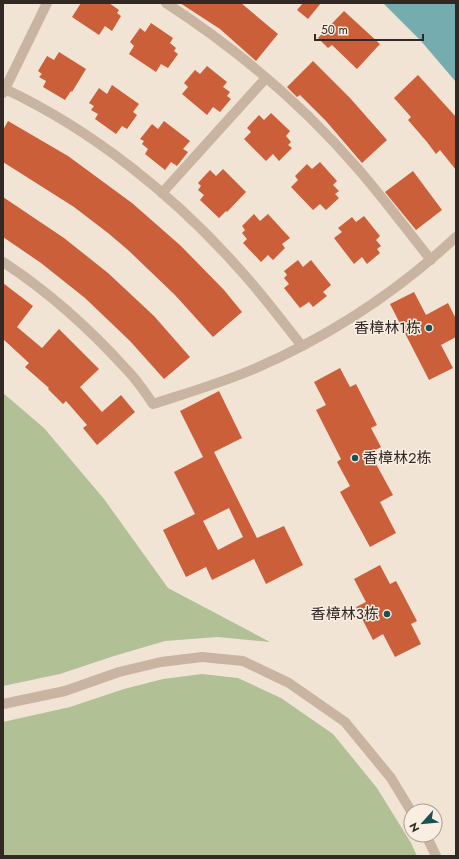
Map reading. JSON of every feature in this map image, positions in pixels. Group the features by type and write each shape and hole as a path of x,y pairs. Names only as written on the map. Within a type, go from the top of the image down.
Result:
{"street":[{"path":"47,3 4,90 58,117 102,146 162,193 200,228 242,271 302,346"},
{"path":"166,3 198,24 266,78 308,117 358,169 431,260"},
{"path":"162,193 266,78"},
{"path":"3,262 59,303 95,336 128,371 153,404 240,375 302,346 347,321 390,292 431,260 456,237"},
{"path":"3,704 65,691 119,672 161,662 202,657 242,661 289,683 345,722 391,778 406,803"},
{"path":"430,843 436,856"}],"green space":[{"path":"3,393 44,428 104,499 168,588 270,642 218,637 165,641 60,674 3,686"},
{"path":"202,674 238,678 281,698 333,734 377,788 403,830 403,843 411,843 417,856 3,856 3,722 70,707 124,689 163,679"}],"water":[{"path":"383,3 456,3 456,82 421,41"}],"building":[{"path":"81,3 109,3 119,10 117,13 121,16 112,31 105,26 99,35 72,17"},
{"path":"180,3 241,3 278,34 256,61 220,29"},
{"path":"303,3 321,3 308,19 297,10"},
{"path":"344,11 380,44 357,69 332,45 328,48 318,38"},
{"path":"151,23 173,38 170,43 176,48 174,51 178,54 168,68 161,64 156,72 129,54 134,46 130,42 140,28 145,32"},
{"path":"59,52 86,69 72,92 71,91 65,100 43,87 46,81 39,77 42,74 38,71 47,56 54,60"},
{"path":"313,61 350,98 387,140 362,163 326,121 300,95 297,97 287,87"},
{"path":"207,66 227,82 223,87 230,92 227,96 231,99 220,112 213,107 207,115 182,94 188,87 184,83 195,70 200,74"},
{"path":"418,75 456,117 456,170 440,150 436,154 408,120 411,117 394,98"},
{"path":"112,85 139,104 133,112 137,115 127,129 122,126 116,134 95,119 98,114 91,110 94,106 89,103 99,88 107,94"},
{"path":"271,113 290,131 286,136 291,142 288,145 292,148 279,161 273,154 266,161 244,139 251,132 247,128 259,115 264,120"},
{"path":"8,121 68,156 132,203 181,246 224,290 242,312 213,337 175,295 108,233 74,207 3,162 3,130"},
{"path":"164,121 190,141 183,149 188,152 177,166 171,162 165,170 145,154 148,149 142,144 144,141 140,139 152,124 158,129"},
{"path":"320,162 337,181 333,185 339,191 335,194 339,198 326,210 320,204 313,210 291,187 298,180 295,176 307,164 312,169"},
{"path":"223,169 246,192 227,212 226,211 219,218 200,200 204,195 198,190 201,186 198,183 210,170 216,176"},
{"path":"413,171 442,210 416,230 385,192"},
{"path":"3,197 64,238 108,273 154,316 190,357 164,379 130,341 85,298 41,263 3,237"},
{"path":"254,214 260,221 268,214 290,238 282,244 285,248 273,260 268,255 261,262 243,243 247,239 242,233 245,230 242,226"},
{"path":"364,216 380,236 376,240 381,246 377,249 380,253 367,264 362,257 354,264 334,238 342,232 338,228 352,217 356,222"},
{"path":"298,260 303,267 311,260 331,285 323,292 327,296 313,307 309,302 300,308 284,288 289,284 284,278 287,275 284,271"},
{"path":"3,283 33,306 17,327 42,348 59,329 99,369 80,387 102,412 121,395 135,412 97,445 83,428 87,425 66,401 63,404 48,389 49,388 25,367 29,363 3,339"},
{"name":"香樟林1栋","path":"414,292 426,315 448,303 456,319 456,337 441,345 453,368 429,380 390,304"},
{"name":"香樟林2栋","path":"340,368 350,387 356,384 377,425 371,428 381,447 370,453 393,495 380,502 396,533 370,547 340,492 350,486 337,462 341,459 316,410 326,405 314,382"},
{"path":"219,391 242,438 214,452 257,538 284,526 303,565 266,584 254,559 212,580 206,567 186,577 163,530 195,514 174,472 203,457 180,411","holes":["229,508 243,537 218,550 203,521"]},
{"name":"香樟林3栋","path":"380,565 390,584 396,581 417,621 411,624 421,644 395,657 383,634 373,640 356,607 366,602 354,579"}],"place":[{"name":"香樟林1栋","path":"429,328"},
{"name":"香樟林2栋","path":"355,458"},
{"name":"香樟林3栋","path":"387,614"}]}
